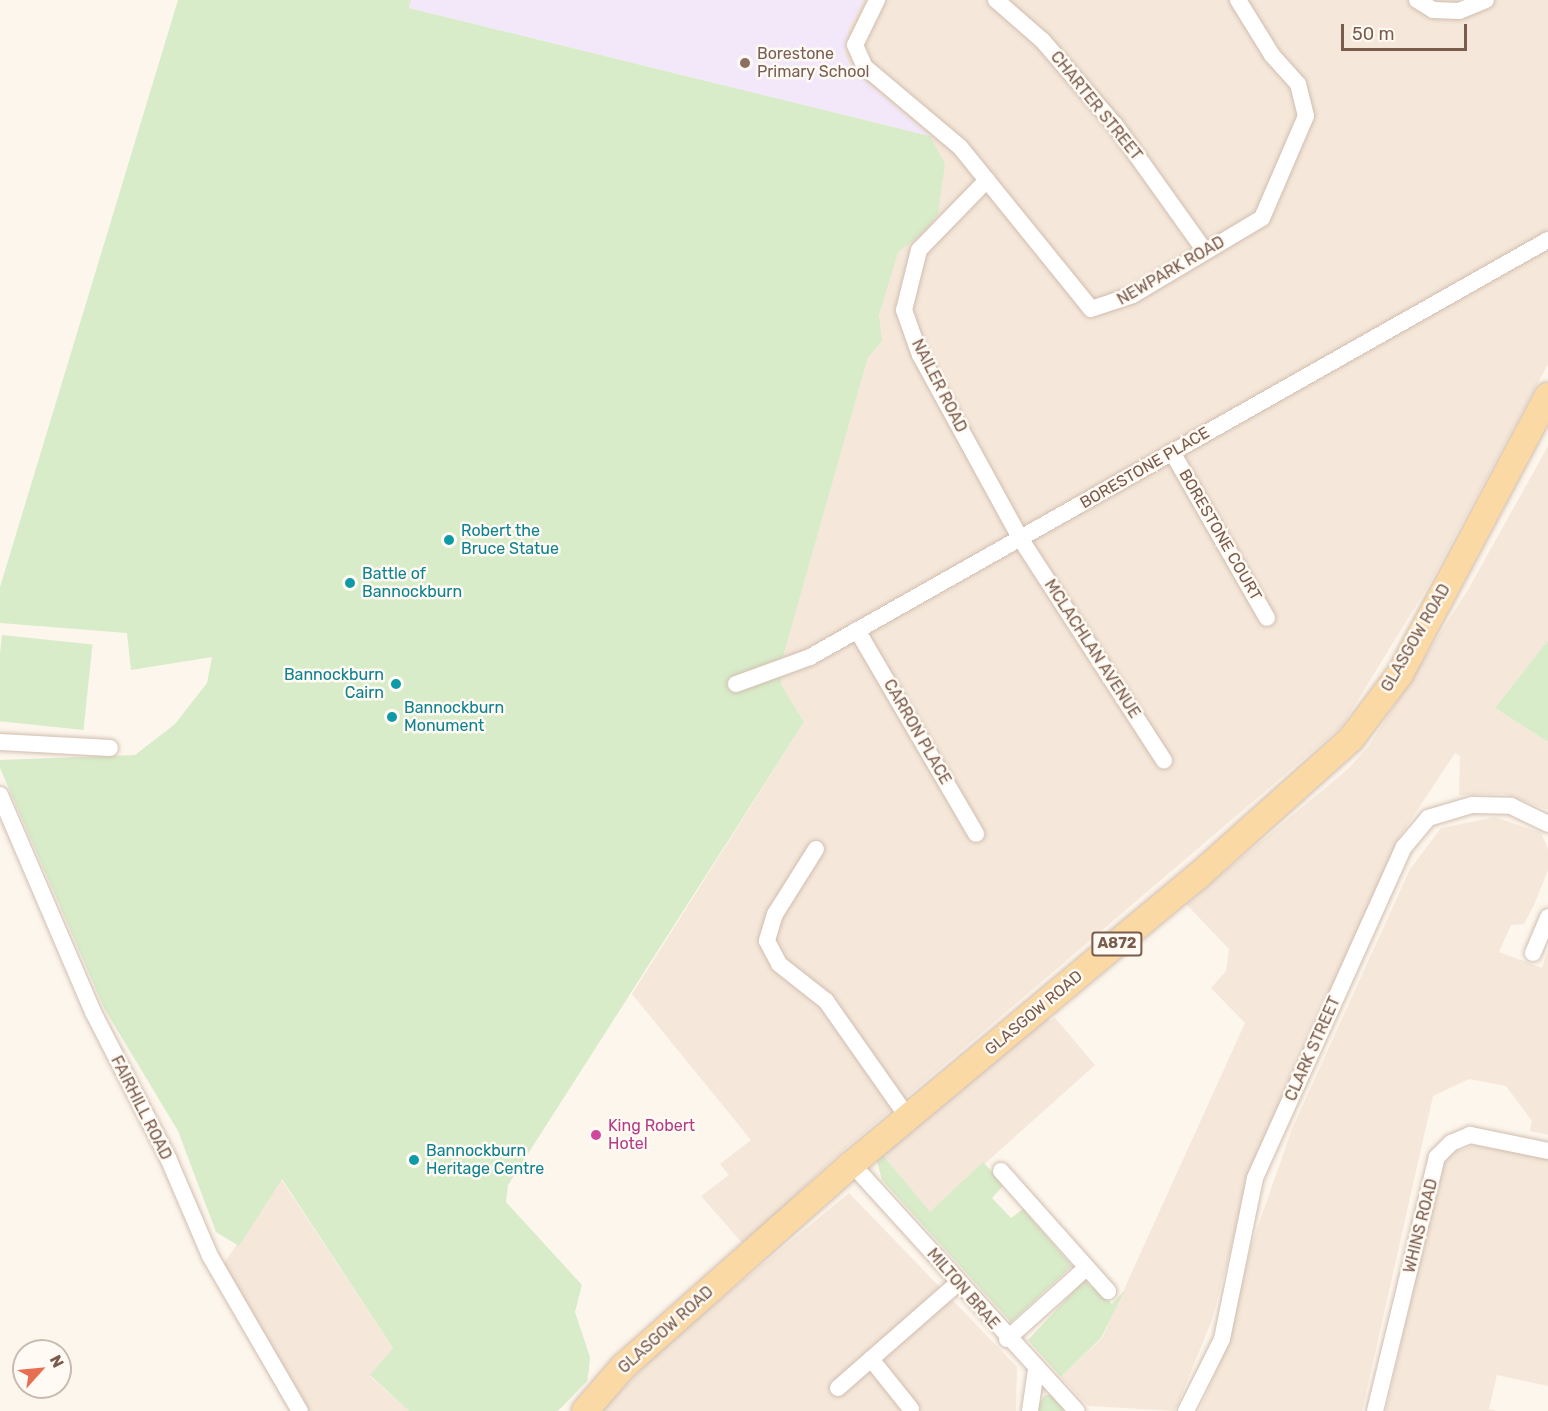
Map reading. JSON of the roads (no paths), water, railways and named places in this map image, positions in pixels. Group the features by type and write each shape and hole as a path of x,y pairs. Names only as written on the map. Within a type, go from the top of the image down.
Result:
{"main road":[{"name":"GLASGOW ROAD","path":"585,1411 623,1367 852,1164 909,1119 1197,877 1351,739 1400,674 1548,396"}],"street":[{"name":"NEWPARK ROAD","path":"877,0 855,45 865,67 960,147 1091,309 1110,306 1262,218 1306,116 1298,84 1272,55 1238,0"},
{"name":"CHARTER STREET","path":"996,0 1042,41 1115,125 1205,251"},
{"path":"1417,0 1432,10 1459,11 1486,0"},
{"name":"NAILER ROAD","path":"987,180 919,250 904,310 920,355 1020,538"},
{"name":"BORESTONE PLACE","path":"736,684 810,657 1548,240"},
{"name":"BORESTONE COURT","path":"1172,452 1268,618"},
{"name":"MCLACHLAN AVENUE","path":"1020,538 1164,760"},
{"name":"CARRON PLACE","path":"857,630 976,834"},
{"path":"0,742 110,748"},
{"name":"FAIRHILL ROAD","path":"0,795 94,1014 168,1158 210,1256 300,1411"},
{"name":"CLARK STREET","path":"1186,1411 1222,1339 1255,1178 1404,847 1428,818 1472,805 1511,806 1548,824"},
{"path":"816,849 775,914 767,941 779,964 826,1001 909,1119"},
{"path":"1533,953 1548,917"},
{"name":"WHINS ROAD","path":"1375,1411 1437,1157 1450,1143 1470,1134 1548,1151"},
{"name":"MILTON BRAE","path":"852,1164 1007,1339 1077,1411"},
{"path":"1001,1171 1108,1291"},
{"path":"1007,1339 1086,1268"},
{"path":"838,1388 958,1283"},
{"path":"871,1359 910,1409"},
{"path":"1030,1411 1036,1370"}],"place":[{"name":"Borestone Primary School","path":"745,63"},
{"name":"Robert the Bruce Statue","path":"449,540"},
{"name":"Battle of Bannockburn","path":"350,583"},
{"name":"Bannockburn Cairn","path":"396,684"},
{"name":"Bannockburn Monument","path":"392,717"},
{"name":"King Robert Hotel","path":"596,1135"},
{"name":"Bannockburn Heritage Centre","path":"414,1160"}]}
